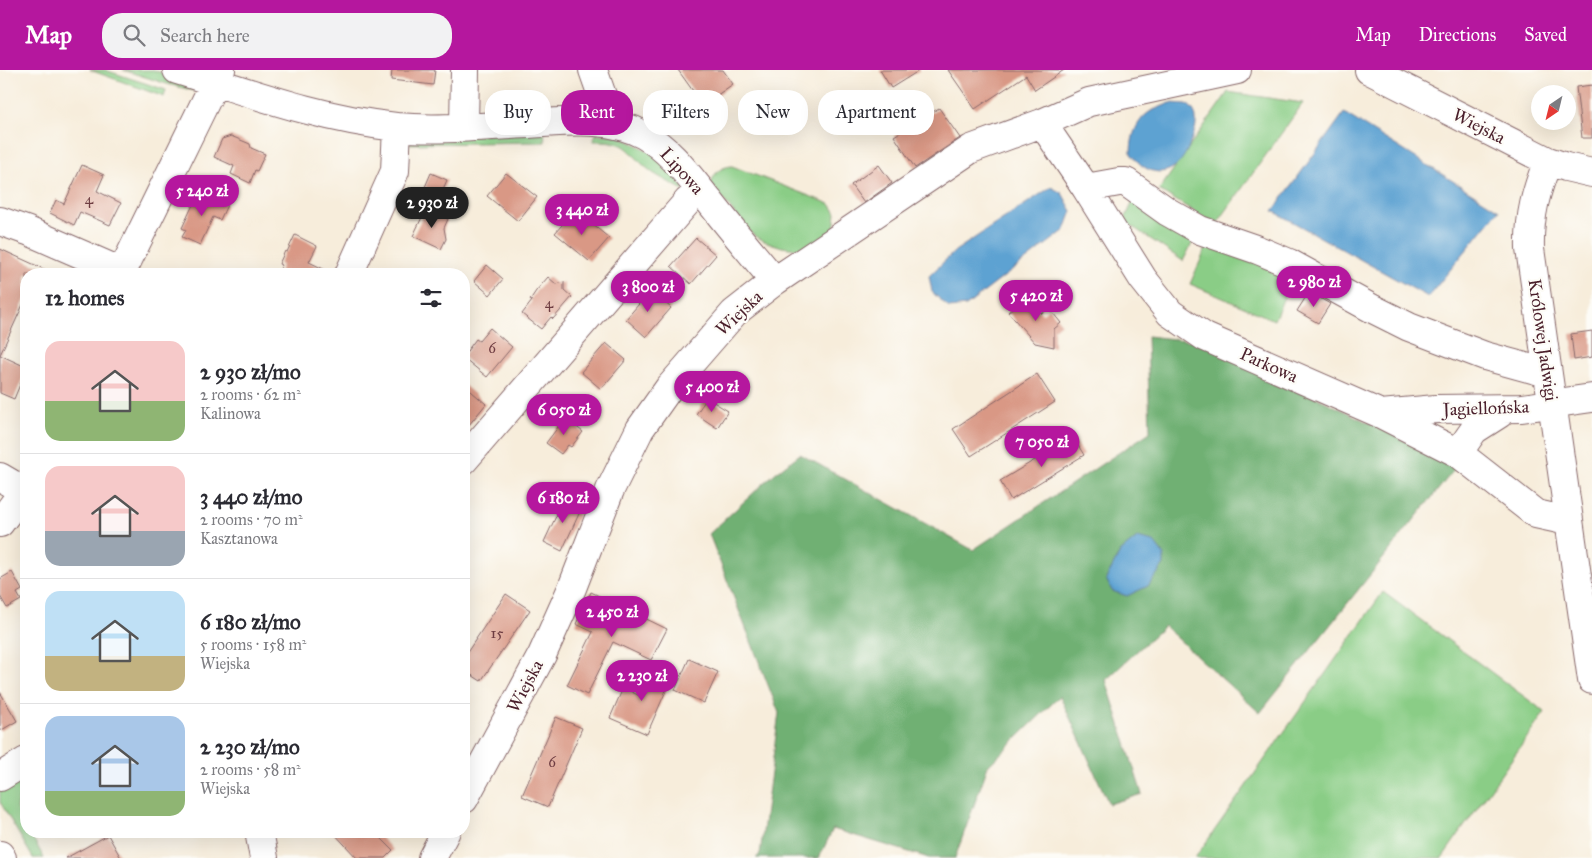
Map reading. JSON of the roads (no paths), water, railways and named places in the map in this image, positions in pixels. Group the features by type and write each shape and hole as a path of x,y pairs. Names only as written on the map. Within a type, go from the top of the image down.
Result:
{"street":[{"name":"Lipowa","path":"177,70 218,76 337,117 397,126 464,128 561,123"},
{"path":"464,128 465,70"},
{"path":"593,70 600,90"},
{"name":"Wiejska","path":"470,788 542,655 572,588 610,490 640,429 669,388 734,313 775,281 971,150 1042,123 1088,102 1237,70"},
{"name":"Wiejska","path":"1370,70 1548,160 1566,167 1592,173"},
{"path":"124,268 218,76"},
{"name":"Parkowa","path":"1042,123 1086,188 1143,279 1170,313 1205,337 1381,414 1458,453 1536,514 1568,521"},
{"path":"352,268 395,171 397,126"},
{"name":"Lipowa","path":"633,131 654,141 665,150 775,281"},
{"name":"Królowej Jadwigi","path":"1548,160 1534,202 1530,234 1532,265 1568,521 1591,666"},
{"path":"1086,188 1126,182 1168,212 1200,230 1289,263 1409,327 1485,356 1547,373"},
{"path":"470,453 688,201 700,190"},
{"path":"0,221 28,231 111,268"},
{"name":"Jagiellońska","path":"1381,414 1436,409 1500,410 1592,398"},
{"path":"1458,453 1474,430 1499,414 1500,410"},
{"path":"0,477 20,487"},
{"path":"0,523 20,497"},
{"path":"0,777 20,765"},
{"path":"260,838 264,858"},
{"path":"432,858 442,838"}],"water":[{"path":"1170,103 1187,104 1191,107 1196,117 1195,129 1186,153 1177,164 1166,171 1152,171 1142,166 1131,154 1133,135 1138,124 1146,115"},
{"path":"1344,113 1499,210 1428,297 1273,211"},
{"path":"1051,187 1062,193 1072,211 1065,230 966,306 949,308 932,292 929,276 955,251"},
{"path":"1137,538 1154,542 1164,555 1164,565 1148,586 1127,596 1112,591 1106,579 1120,552"}]}
